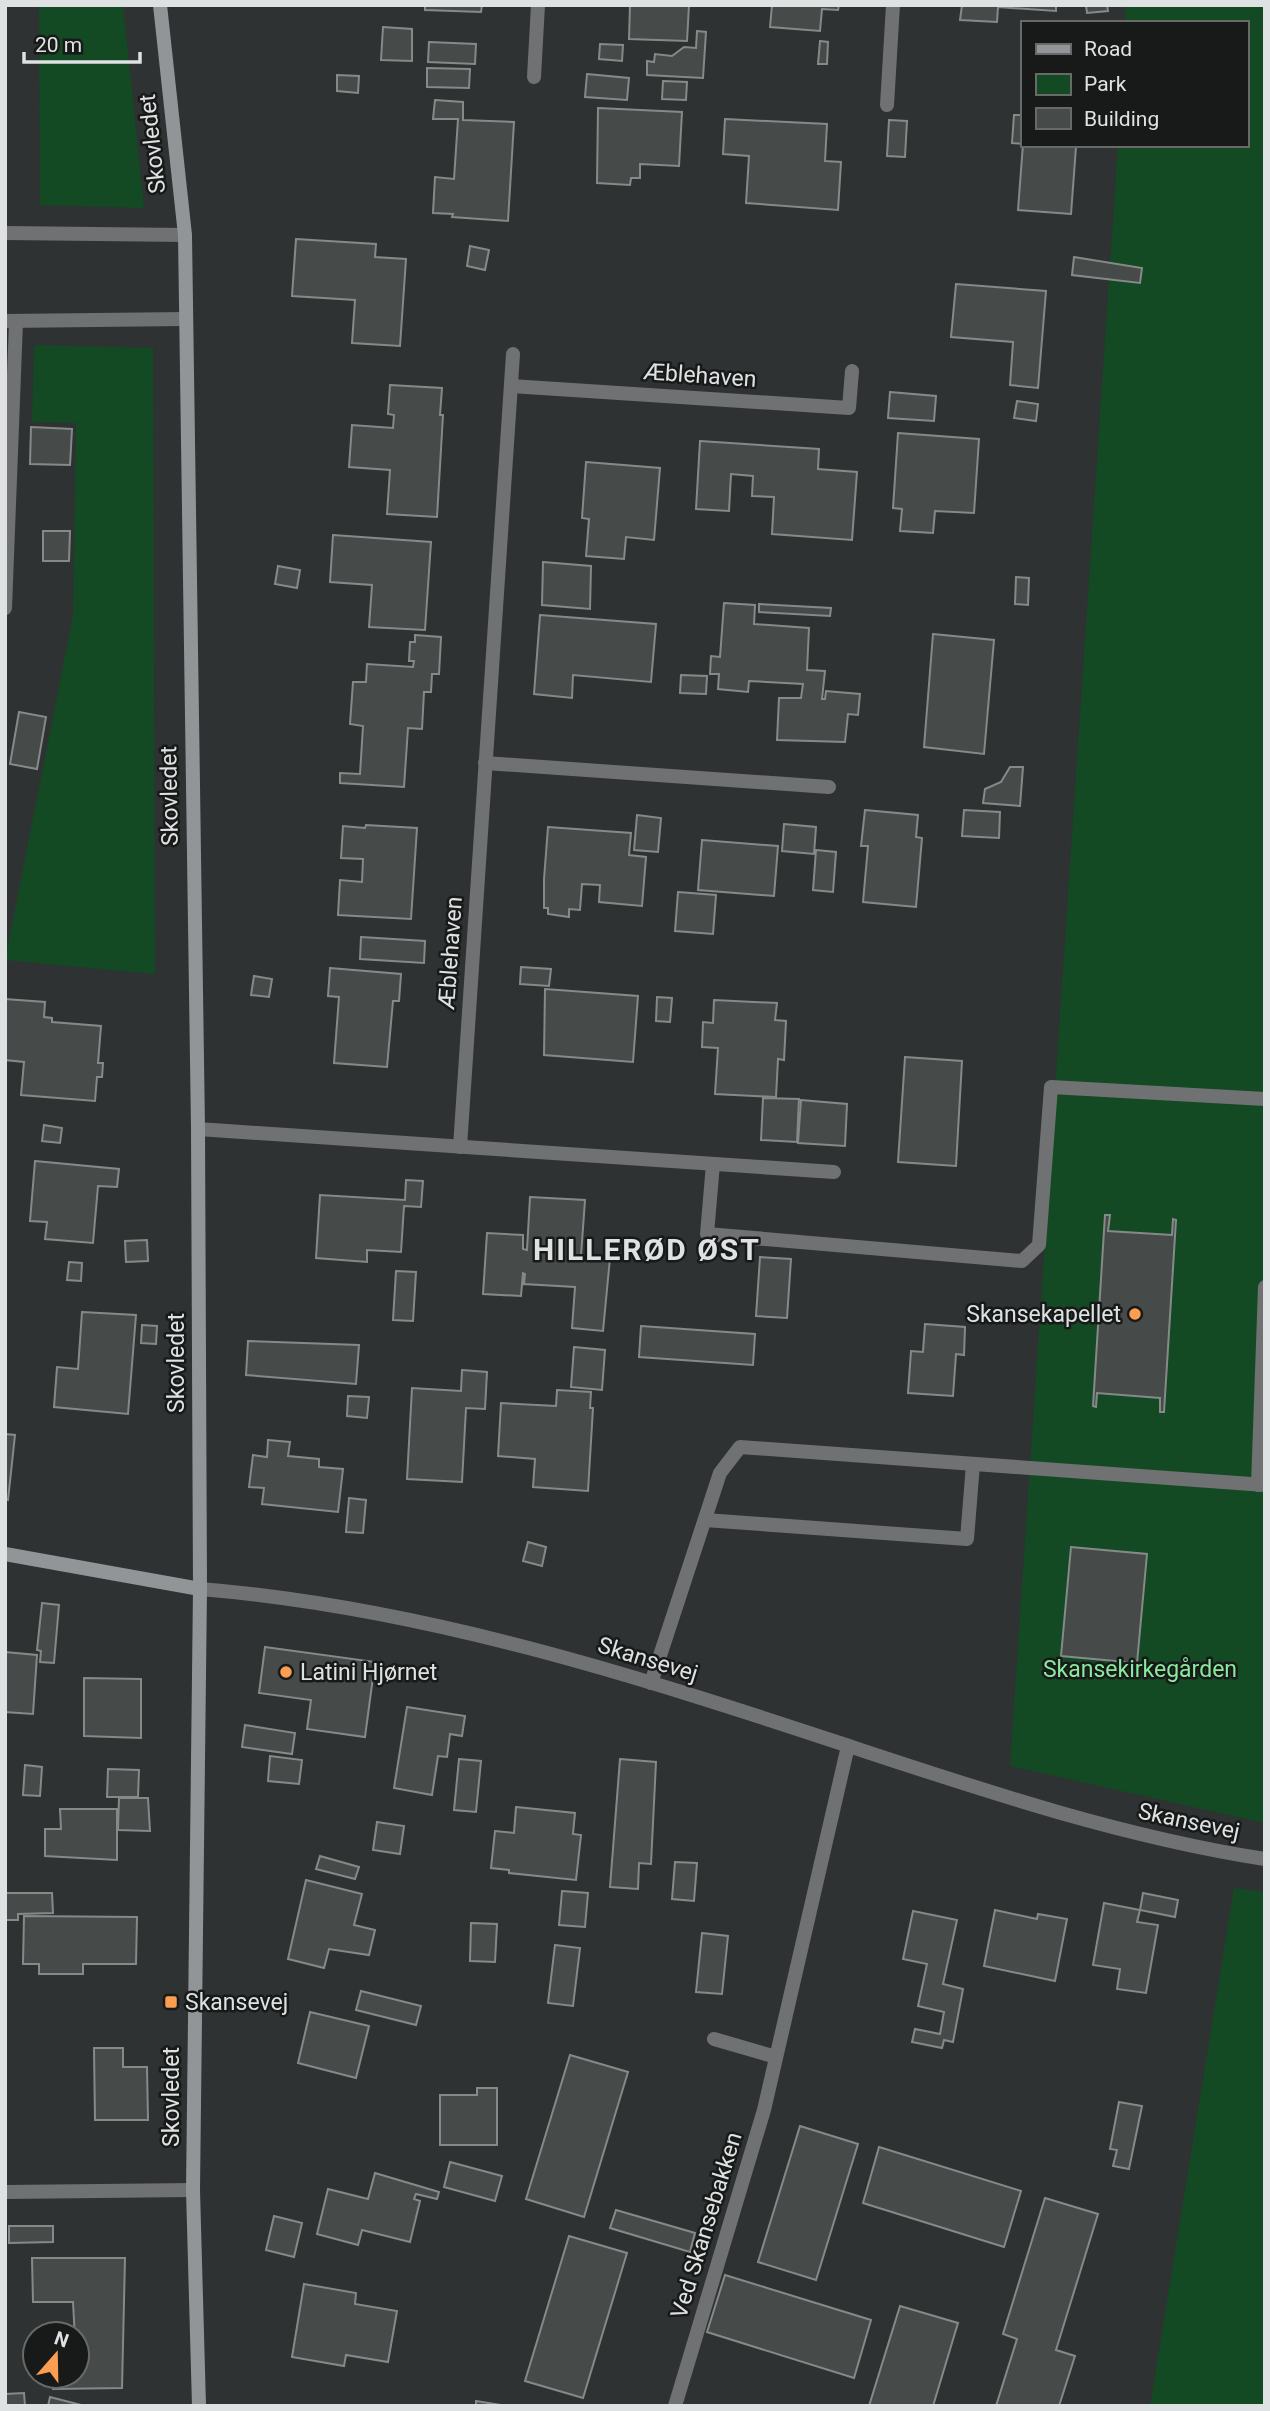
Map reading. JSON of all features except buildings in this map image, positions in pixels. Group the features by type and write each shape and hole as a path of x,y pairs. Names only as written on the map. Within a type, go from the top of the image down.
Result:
{"street":[{"name":"Skovledet","path":"160,5 185,236 198,1129 200,1589 193,2190 199,2406"},
{"path":"534,77 538,5"},
{"path":"887,105 893,5"},
{"path":"5,233 185,236"},
{"path":"5,608 11,321 186,319"},
{"name":"Æblehaven","path":"460,1147 513,354"},
{"name":"Æblehaven","path":"511,386 849,408 852,371"},
{"path":"485,763 829,787"},
{"path":"713,1164 707,1234 1023,1261 1039,1245 1051,1087 1265,1099"},
{"path":"198,1129 834,1172"},
{"path":"651,1683 720,1473 740,1447 1261,1485 1265,1287"},
{"path":"705,1520 967,1539 973,1464"},
{"name":"Skansevej","path":"5,1554 200,1589 262,1594 397,1617 503,1641 651,1683 970,1787 1107,1826 1265,1859"},
{"name":"Ved Skansebakken","path":"675,2406 764,2110 848,1746"},
{"path":"714,2039 776,2057"},
{"path":"5,2192 193,2190"}],"green space":[{"path":"39,5 123,5 144,208 40,205"},
{"name":"Skansekirkegården","path":"1126,5 1265,5 1265,1823 1010,1766 1118,147 1249,147 1249,21 1125,21"},
{"path":"34,345 153,348 155,974 5,960 73,616 76,423 32,422"},
{"path":"1234,1888 1265,1892 1265,2406 1150,2406"}],"place":[{"name":"Skansekapellet","path":"1135,1314"},
{"name":"Latini Hjørnet","path":"286,1672"},
{"name":"Skansevej","path":"171,2002"}],"district":[{"name":"HILLERØD ØST","path":"647,1250"}]}
